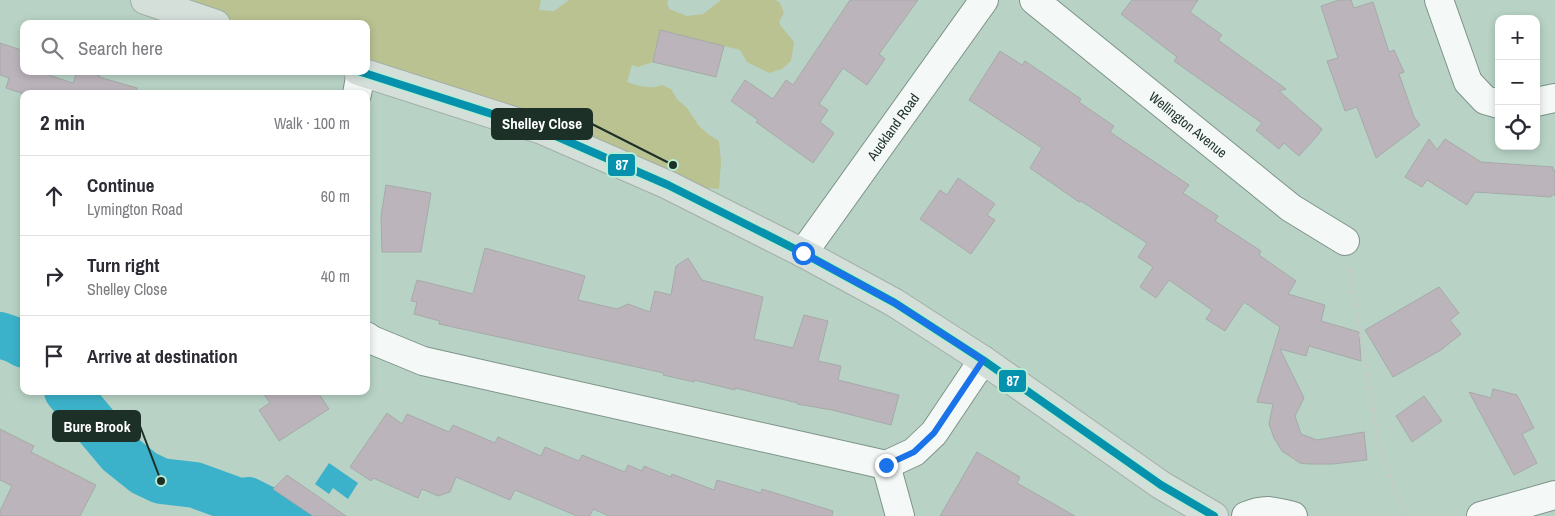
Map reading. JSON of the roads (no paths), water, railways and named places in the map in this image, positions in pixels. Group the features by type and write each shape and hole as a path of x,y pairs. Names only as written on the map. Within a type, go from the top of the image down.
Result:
{"main road":[{"path":"145,0 204,20"},
{"path":"359,79 542,130 668,185 803,253 895,303 983,360 1161,485 1214,516"},
{"path":"1161,485 1190,516"}],"street":[{"name":"Auckland Road","path":"803,253 984,0"},
{"name":"Wellington Avenue","path":"1034,0 1291,208 1345,241"},
{"path":"1438,0 1468,82 1485,100 1495,103"},
{"path":"1540,101 1555,98"},
{"path":"370,338 423,361 886,465 914,452 934,433 983,360"},
{"path":"886,465 900,516"},
{"path":"1482,516 1555,495"},
{"path":"1246,516 1256,511 1272,510 1292,516"}],"water":[{"path":"329,463 358,483 348,499 333,488 329,494 315,484"}],"waterway":[{"path":"0,335 20,343"},
{"path":"70,395 119,453 144,473 161,481 195,485 239,501 248,500 270,511 282,510 297,516"}],"place":[{"name":"Shelley Close","path":"673,165"},
{"name":"Bure Brook","path":"161,481"}]}
